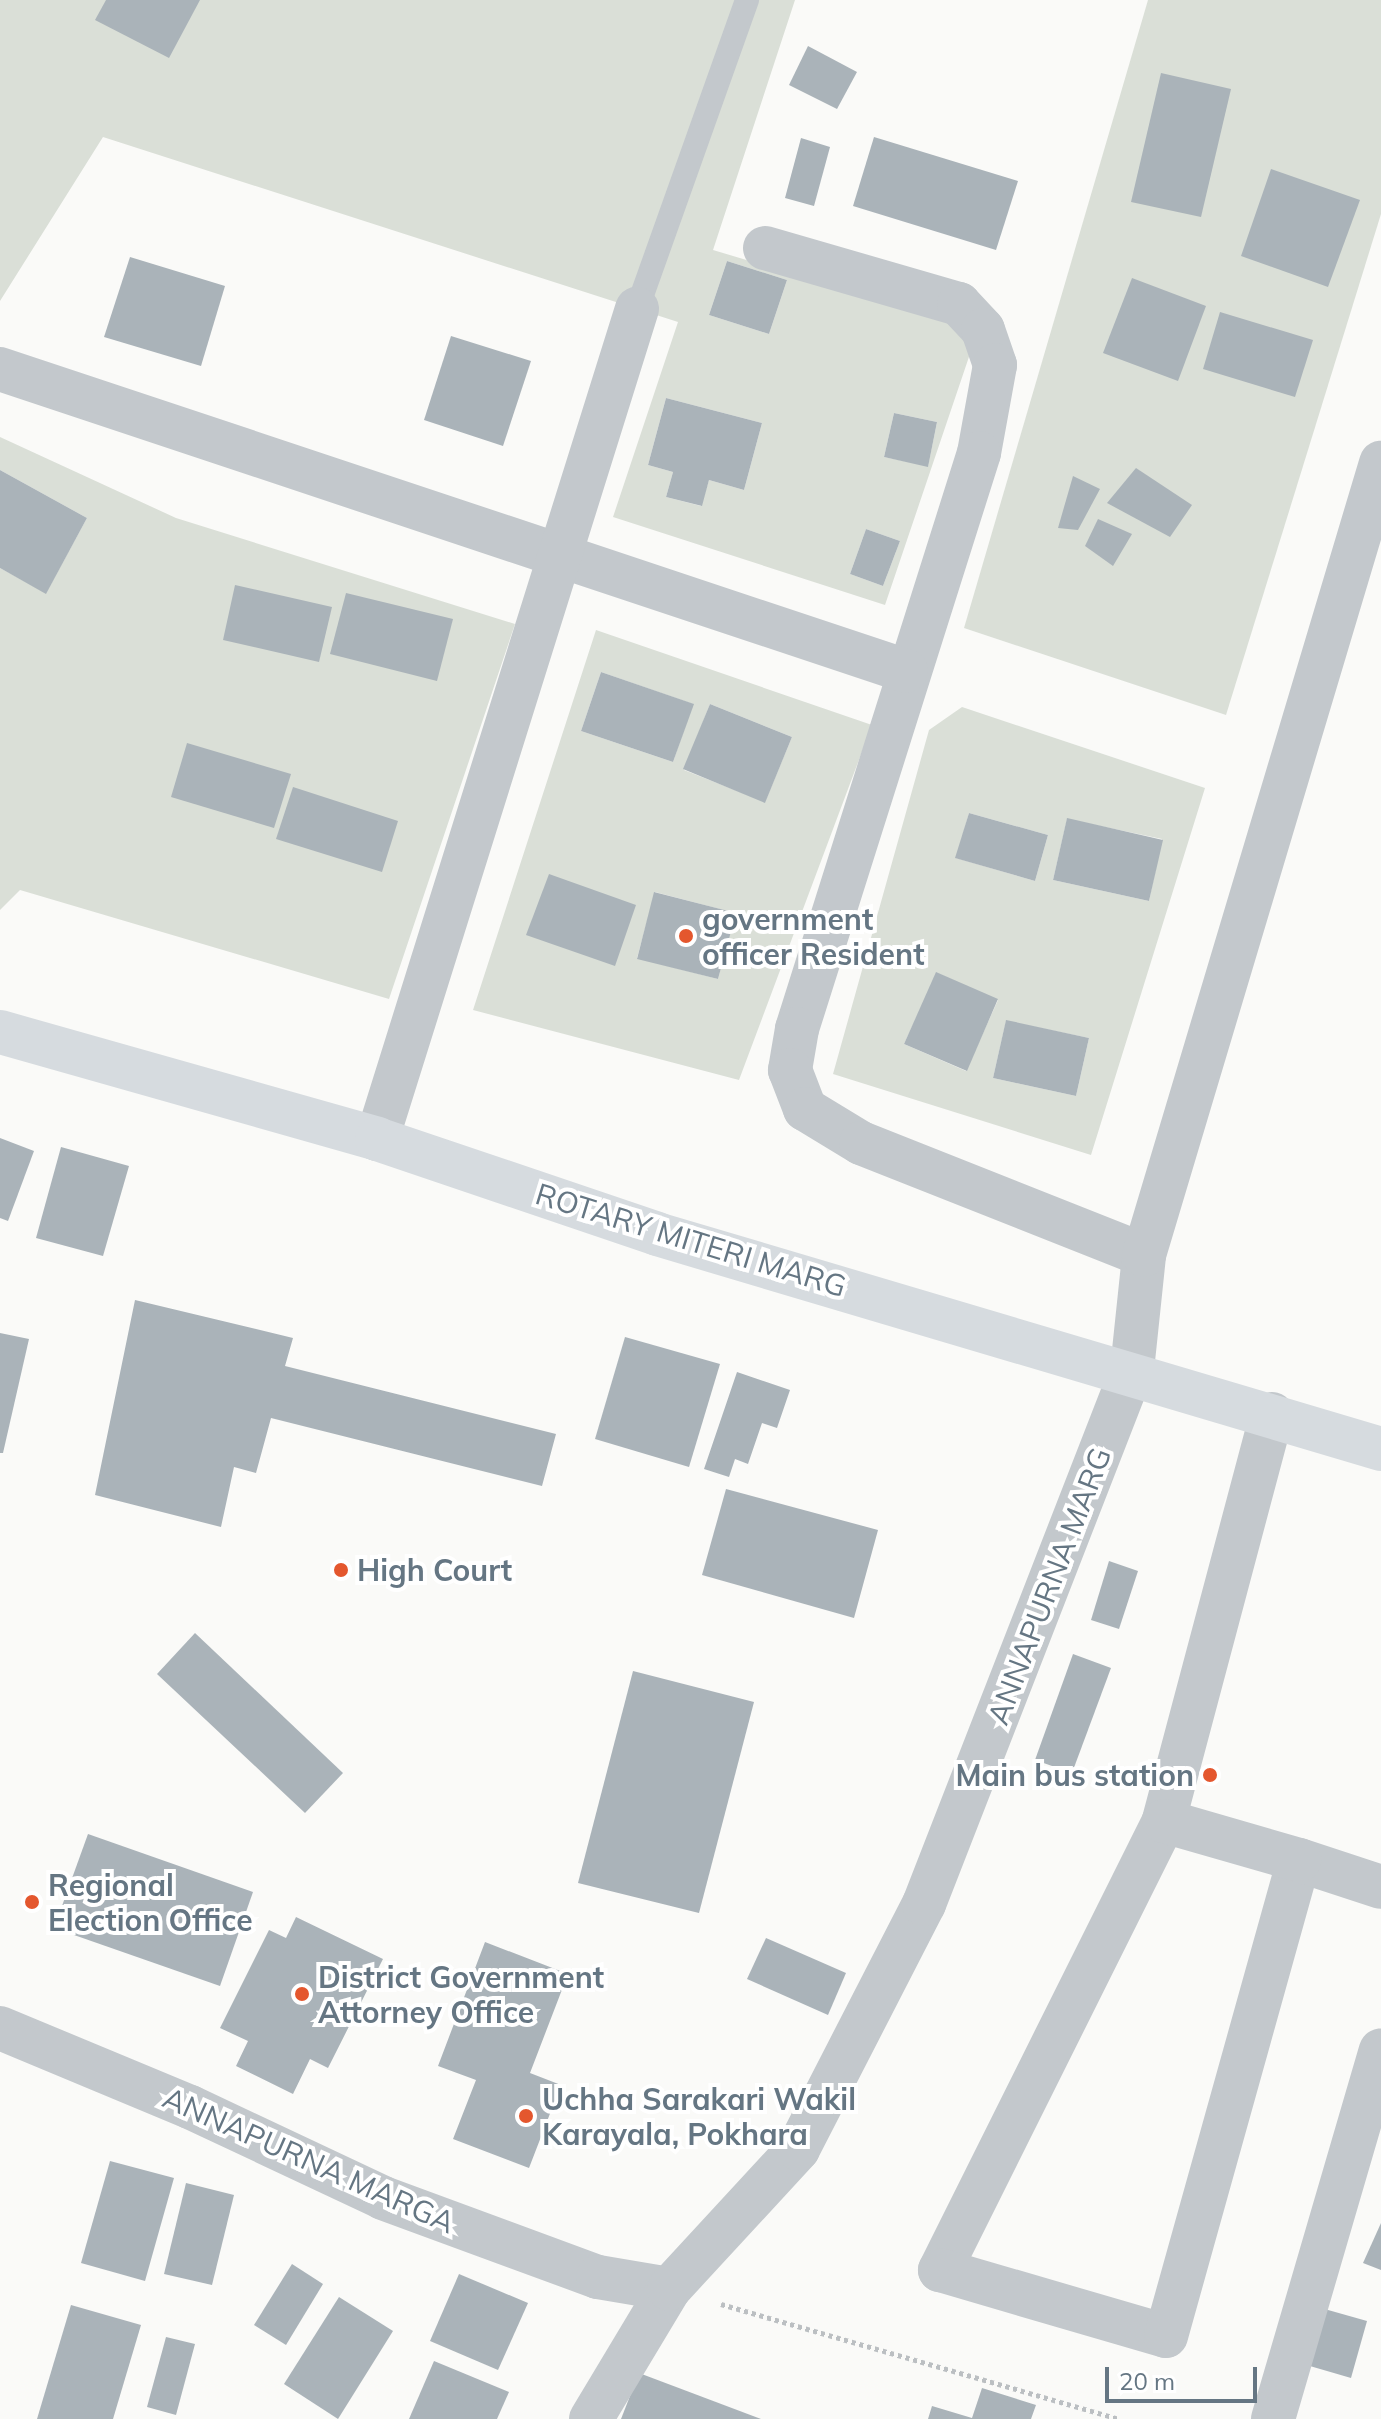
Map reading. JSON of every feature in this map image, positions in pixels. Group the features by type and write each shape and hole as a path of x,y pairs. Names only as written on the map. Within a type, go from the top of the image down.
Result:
{"main road":[{"name":"ROTARY MITERI MARG","path":"0,1032 377,1139 657,1234 1132,1370 1381,1449"}],"street":[{"path":"765,248 959,304 983,330 995,365 979,453 906,671 797,1029 790,1070 805,1109 861,1143 1144,1255"},
{"path":"377,1139 637,309"},
{"path":"0,369 906,671"},
{"name":"ANNAPURNA MARG","path":"591,2419 669,2289 798,2149 924,1904 1132,1370 1144,1255 1381,463"},
{"path":"1272,1414 1164,1821 940,2270 1166,2336 1299,1860"},
{"path":"1164,1821 1381,1887"},
{"name":"ANNAPURNA MARGA","path":"0,2028 190,2107 383,2198 598,2277 669,2289"},
{"path":"1273,2419 1381,2050"}],"lane":[{"path":"637,309 747,0"}],"path":[{"path":"669,2289 1120,2419"}],"shaded area":[{"path":"0,0 795,0 713,250 961,324 973,345 885,605 613,517 678,322 103,137 0,301","holes":["727,261 787,280 769,334 709,315","666,398 762,423 744,490 709,480 701,506 666,497 673,472 648,465","894,413 937,422 928,466 884,457","866,529 900,541 883,586 850,574"]},
{"path":"1148,0 1381,0 1381,214 1226,715 964,628"},
{"path":"0,437 176,518 515,624 389,999 20,890 0,910 0,568 46,593 87,518 0,470"},
{"path":"596,630 872,725 739,1080 473,1010","holes":["601,672 693,704 673,762 581,731","710,704 792,737 765,802 684,770","655,892 735,913 718,979 637,958"]},
{"path":"962,707 1205,788 1091,1155 833,1074 929,730","holes":["969,813 1048,835 1035,881 956,858","1067,819 1162,839 1149,901 1053,880","937,973 998,1000 966,1071 904,1044","1006,1021 1089,1038 1076,1096 993,1078"]}],"building":[{"path":"106,0 200,0 169,58 95,20"},
{"path":"808,46 857,72 837,109 789,85"},
{"path":"1161,73 1231,89 1201,217 1131,202"},
{"path":"874,137 1018,181 996,250 853,206"},
{"path":"801,138 830,147 814,206 785,198"},
{"path":"1271,169 1360,200 1328,287 1241,256"},
{"path":"130,257 225,286 201,366 104,337"},
{"path":"727,261 787,280 769,334 709,315"},
{"path":"1132,278 1206,306 1178,381 1103,353"},
{"path":"1220,312 1313,340 1295,397 1203,369"},
{"path":"451,336 531,361 503,446 424,420"},
{"path":"666,398 762,423 744,490 709,480 702,506 666,497 673,472 648,465"},
{"path":"894,413 937,422 928,467 884,457"},
{"path":"1136,468 1192,505 1170,537 1107,503"},
{"path":"0,470 87,518 46,594 0,568"},
{"path":"1073,476 1100,489 1078,530 1058,528"},
{"path":"1098,519 1132,534 1113,566 1085,546"},
{"path":"866,529 900,541 883,586 850,574"},
{"path":"235,585 332,607 319,662 223,640"},
{"path":"346,593 453,619 437,681 330,654"},
{"path":"601,672 694,704 673,762 581,731"},
{"path":"710,704 792,737 765,803 683,769"},
{"path":"187,743 291,774 274,828 171,797"},
{"path":"293,787 398,821 382,872 276,839"},
{"path":"969,813 1048,835 1035,881 955,858"},
{"path":"1067,818 1163,840 1149,901 1053,880"},
{"path":"549,874 636,905 615,966 526,935"},
{"name":"government officer Resident","path":"654,892 736,913 718,979 637,959"},
{"path":"936,972 998,999 967,1071 904,1044"},
{"path":"1006,1020 1089,1038 1076,1096 993,1078"},
{"path":"0,1138 34,1151 8,1221 0,1218"},
{"path":"61,1147 129,1166 103,1256 36,1238"},
{"path":"135,1300 293,1338 285,1366 556,1434 542,1486 271,1418 256,1473 234,1467 221,1527 95,1495"},
{"path":"0,1333 29,1339 3,1453 0,1453"},
{"path":"625,1337 720,1364 689,1467 595,1439"},
{"path":"737,1372 790,1390 777,1428 762,1423 748,1464 735,1459 729,1477 704,1469"},
{"path":"726,1489 878,1530 854,1618 702,1575"},
{"path":"1109,1561 1138,1571 1119,1629 1091,1620"},
{"path":"195,1633 343,1773 305,1813 157,1674"},
{"path":"1073,1654 1111,1668 1072,1773 1035,1760"},
{"path":"633,1671 754,1702 699,1913 578,1883"},
{"path":"88,1834 253,1892 220,1986 54,1928"},
{"name":"District Government Attorney Office","path":"296,1917 383,1959 328,2068 310,2059 293,2094 236,2066 248,2041 220,2028 269,1930 286,1938"},
{"path":"766,1938 846,1973 828,2015 747,1979"},
{"path":"485,1942 568,1974 530,2073 561,2085 529,2168 453,2139 476,2080 438,2066"},
{"path":"110,2161 174,2178 145,2281 81,2263"},
{"path":"186,2183 234,2195 212,2285 164,2274"},
{"path":"1381,2223 1381,2270 1363,2263"},
{"path":"292,2264 323,2284 286,2345 254,2325"},
{"path":"459,2274 528,2303 498,2370 430,2341"},
{"path":"339,2297 393,2331 338,2419 284,2384"},
{"path":"71,2305 141,2325 113,2419 37,2419"},
{"path":"1321,2308 1367,2321 1351,2378 1303,2364"},
{"path":"166,2337 195,2344 176,2415 147,2407"},
{"path":"434,2361 509,2392 497,2419 409,2419"},
{"path":"639,2373 761,2419 621,2419"},
{"path":"982,2388 1036,2405 1031,2419 928,2419 932,2406 972,2418"}],"place":[{"name":"government officer Resident","path":"686,936"},
{"name":"High Court","path":"341,1570"},
{"name":"Main bus station","path":"1210,1775"},
{"name":"Regional Election Office","path":"32,1902"},
{"name":"District Government Attorney Office","path":"302,1994"},
{"name":"Uchha Sarakari Wakil Karayala, Pokhara","path":"526,2116"}]}
